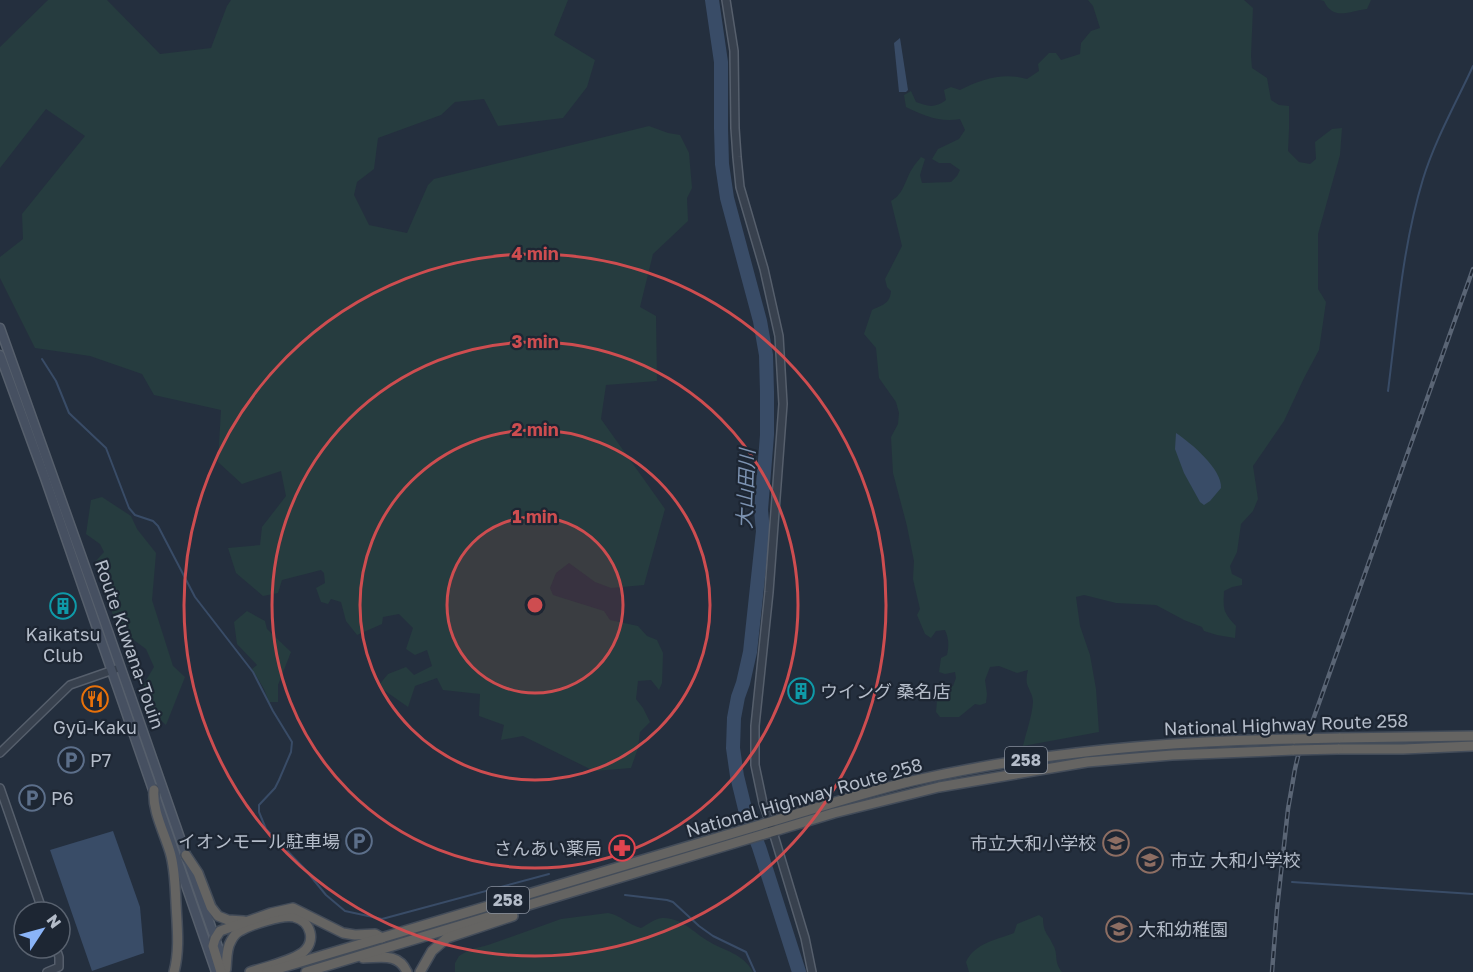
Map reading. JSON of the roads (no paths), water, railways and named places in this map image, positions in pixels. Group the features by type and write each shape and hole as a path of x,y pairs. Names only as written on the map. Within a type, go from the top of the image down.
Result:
{"highway":[{"name":"National Highway Route 258","path":"267,972 827,804 912,781 1009,762 1143,745 1222,740 1473,736"},
{"name":"National Highway Route 258","path":"306,972 834,813 939,787 1098,761 1172,755 1473,746"},
{"path":"157,796 179,852 198,873 211,907 218,916 244,922"},
{"path":"174,972 178,938 174,867 179,852"},
{"path":"420,972 432,951 447,938 510,917 551,899"},
{"path":"222,971 213,946 220,931 271,913 293,908 343,933 375,934 382,938"},
{"path":"222,971 230,942 237,933 246,928 288,916 296,917 307,924 311,937 308,948 302,953 249,972"},
{"path":"354,957 387,956 395,958 401,962 407,972"}],"main road":[{"name":"Route Kuwana-Touin","path":"0,328 121,668 157,796"},
{"path":"0,345 13,389"},
{"name":"Route Kuwana-Touin","path":"0,355 157,796 215,939"},
{"path":"103,616 104,629 116,664 112,670"},
{"name":"Route Kuwana-Touin","path":"179,852 222,971"}],"street":[{"path":"726,0 734,51 735,128 740,186 764,269 778,336 783,392 769,592 754,726 755,765 766,823 805,938 813,972"},
{"path":"0,753 70,685 121,668"},
{"path":"0,788 40,900"},
{"path":"47,972 59,967 59,960"}],"water":[{"path":"900,38 908,90 906,92 899,92 894,43"},
{"path":"1176,433 1204,457 1220,481 1221,488 1204,505 1200,502 1184,473 1175,449"},
{"path":"113,831 140,907 144,953 92,971 72,913 72,900 67,900 50,850"}],"waterway":[{"name":"大山田川","path":"712,0 721,62 722,164 727,198 760,321 766,355 767,435 761,510 763,531 750,652 734,718 733,748 747,817 759,847 799,972"},
{"path":"1388,391 1401,285 1416,205 1433,150 1473,66"},
{"path":"42,359 56,381 69,413 106,448 129,508 135,515 153,521 158,526 195,597 253,672 292,742 291,752 279,780 275,788 259,805 259,812 266,829 303,867 326,895 345,911 382,919 549,874"},
{"path":"1292,882 1473,894"},
{"path":"625,895 673,902 713,936 746,952 755,972"}],"railway":[{"path":"1272,972 1288,809 1298,756 1313,720 1473,269"}],"place":[{"name":"Kaikatsu Club","path":"63,606"},
{"name":"ウイング 桑名店","path":"801,691"},
{"name":"Gyū-Kaku","path":"95,699"},
{"name":"P7","path":"71,760"},
{"name":"P6","path":"32,798"},
{"name":"イオンモール駐車場","path":"359,841"},
{"name":"市立大和小学校","path":"1116,843"},
{"name":"さんあい薬局","path":"622,848"},
{"name":"市立 大和小学校","path":"1150,860"},
{"name":"大和幼稚園","path":"1119,929"}]}
